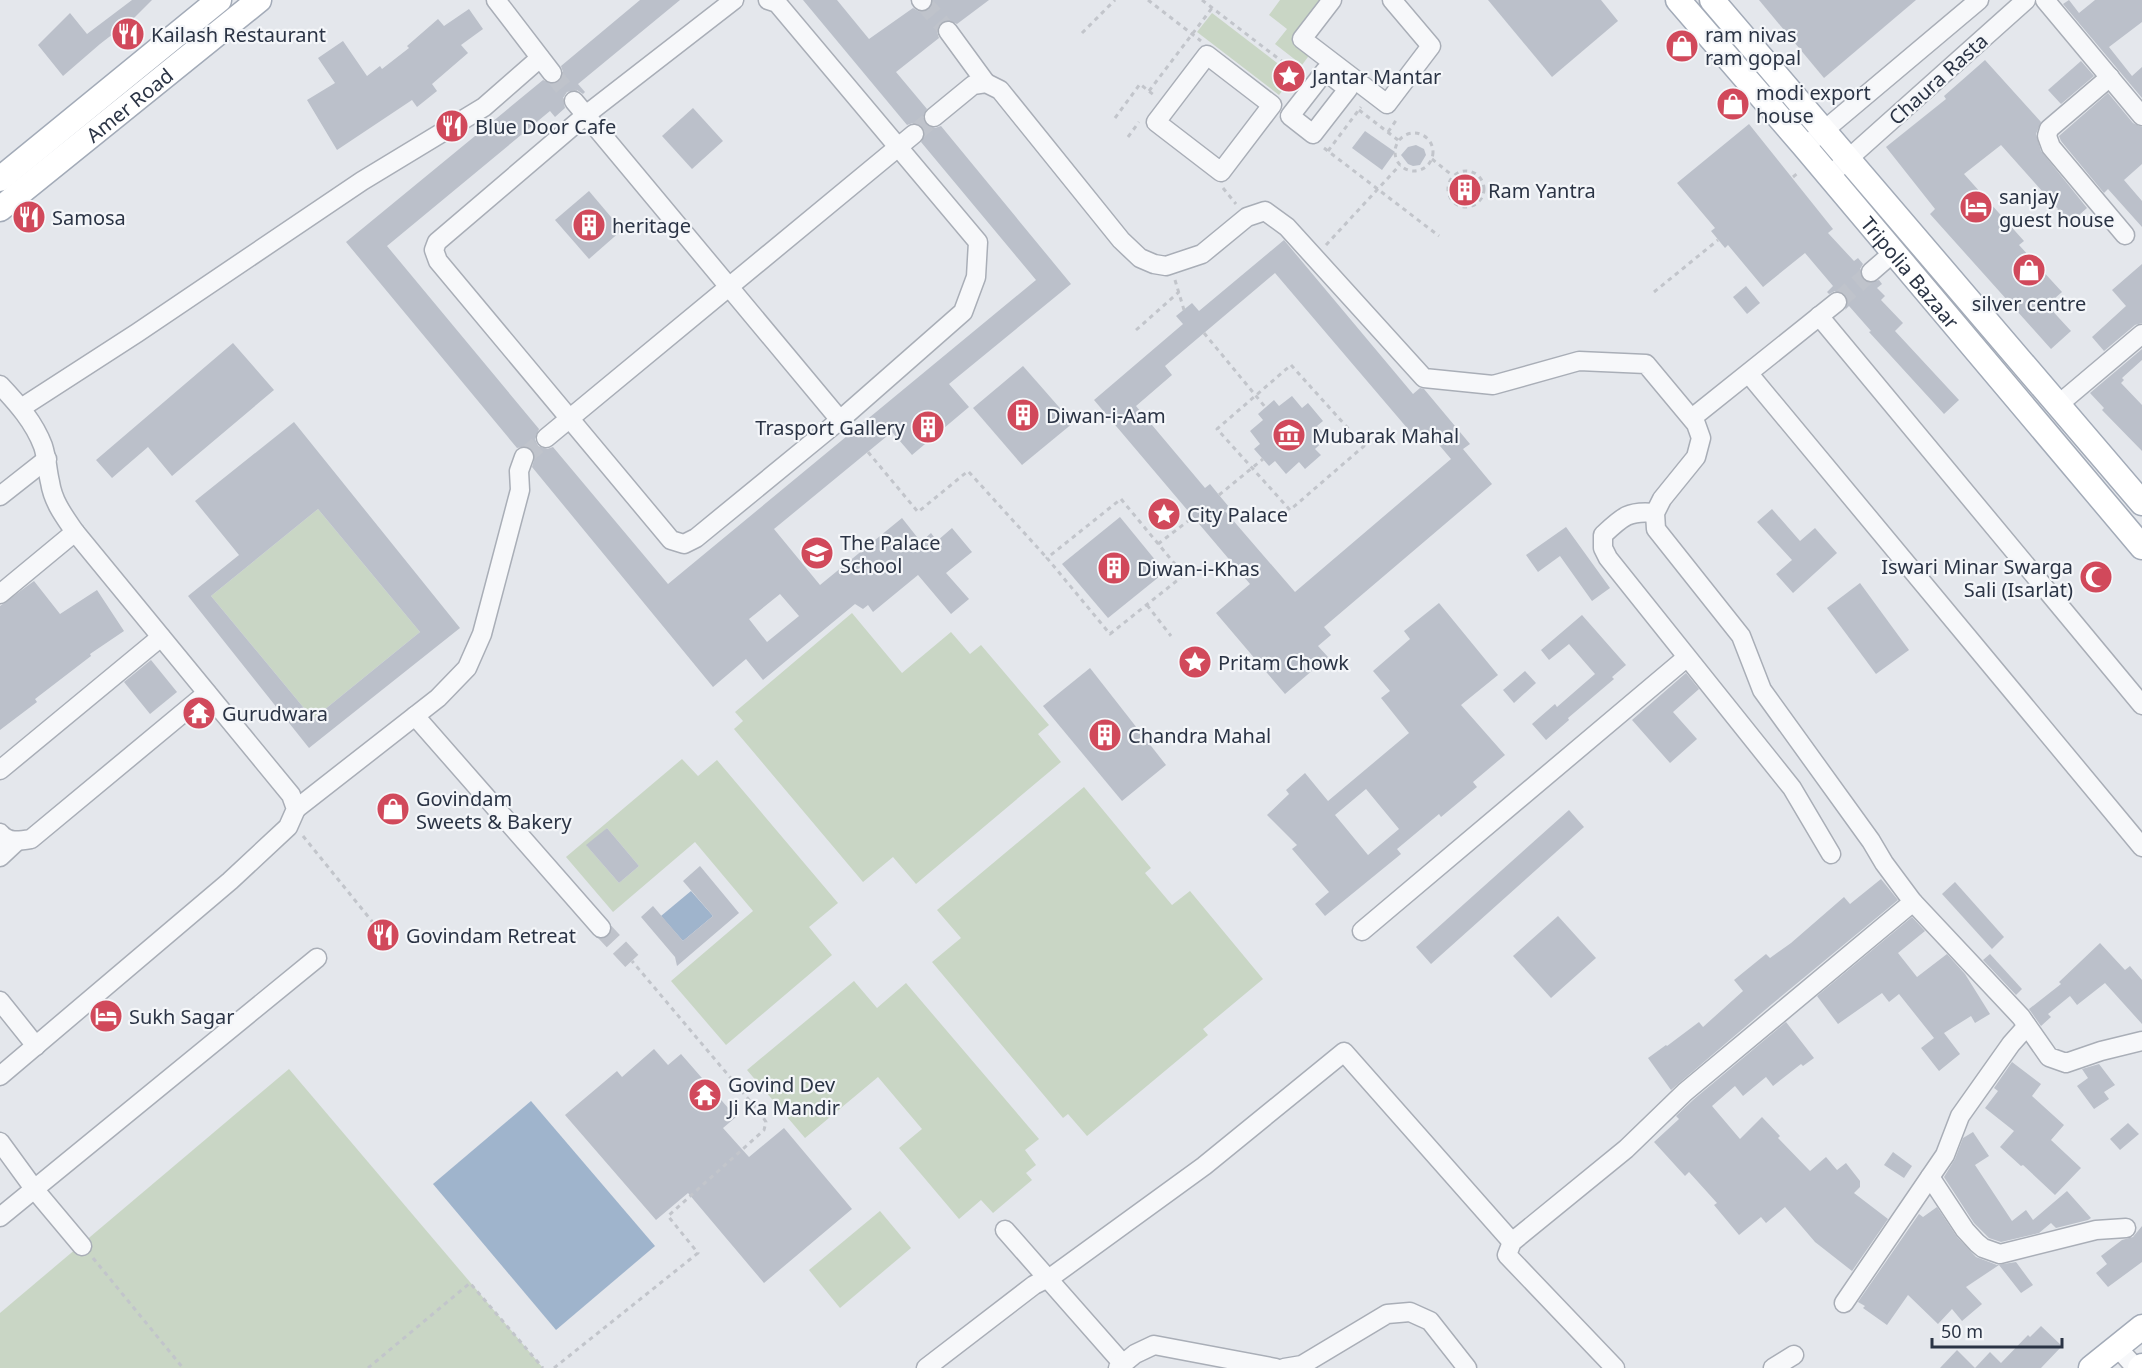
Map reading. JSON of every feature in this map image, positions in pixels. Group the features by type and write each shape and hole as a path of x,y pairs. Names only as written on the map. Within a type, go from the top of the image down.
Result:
{"main road":[{"name":"Amer Road","path":"0,179 219,0"},
{"name":"Amer Road","path":"0,209 232,8 259,0"},
{"name":"Tripolia Bazaar","path":"1678,0 1894,252 2142,548"},
{"name":"Tripolia Bazaar","path":"1712,0 2142,503"},
{"path":"2091,1368 2142,1327"}],"street":[{"path":"496,0 552,73"},
{"path":"734,0 587,114 437,242 434,250 438,261 671,540 684,544 696,537 840,420 963,312 976,277 978,242 777,3 768,0"},
{"path":"1332,0 1302,39 1387,104 1431,46 1392,0"},
{"name":"Chaura Rasta","path":"1804,146 1979,0"},
{"name":"Chaura Rasta","path":"1829,176 2026,0"},
{"path":"2045,0 2142,116"},
{"path":"948,32 986,83 1000,90 1017,109 1121,240 1140,258 1154,264 1171,265 1202,254 1247,217 1265,212 1287,227 1424,378 1492,385 1580,361 1646,364 1692,418 1701,438 1696,457 1662,499 1655,513 1656,529 1741,636 1762,690 1884,864 1913,902 2027,1026 2049,1057 2066,1063 2142,1041"},
{"path":"1207,55 1272,105 1221,172 1156,122 1207,55"},
{"path":"21,408 137,333 362,181 484,107 540,58"},
{"path":"2110,77 2049,129 2047,136 2051,147 2125,235"},
{"path":"934,117 973,85 986,83"},
{"path":"574,101 840,420"},
{"path":"546,438 914,134"},
{"path":"1871,272 1894,252"},
{"path":"1692,418 1837,302"},
{"path":"1819,316 2142,705"},
{"path":"2059,404 2142,334"},
{"path":"1749,374 2142,847"},
{"path":"0,385 21,408 42,443 47,459 50,484 58,508 75,532 291,795 293,815"},
{"path":"0,1076 230,881 288,827 293,815 438,698 467,668 482,634 520,489 519,471 524,457"},
{"path":"0,496 47,459"},
{"path":"1655,513 1638,511 1621,518 1603,535 1603,548 1608,558 1792,788 1831,854"},
{"path":"0,594 75,532"},
{"path":"0,770 161,637"},
{"path":"1362,931 1686,658"},
{"path":"0,857 8,837 31,839 207,693"},
{"path":"415,716 601,928"},
{"path":"1615,1368 1507,1255 1512,1242 1626,1149 1685,1092 1913,902"},
{"path":"0,1217 317,958"},
{"path":"0,1001 36,1046"},
{"path":"1844,1303 1945,1155 1960,1116 2011,1044 2027,1026"},
{"path":"926,1368 1034,1286 1204,1166 1344,1052 1512,1242"},
{"path":"0,1142 35,1190 82,1246"},
{"path":"1930,1177 1971,1237 1983,1248 2000,1254 2096,1230 2126,1228"},
{"path":"1005,1230 1048,1278 1120,1366 1135,1354 1154,1345 1276,1368"},
{"path":"1284,1368 1302,1365 1387,1314 1410,1312 1430,1322 1467,1368"},
{"path":"2117,1347 2139,1367"},
{"path":"1773,1368 1794,1355"}],"path":[{"path":"1202,0 1302,76 1320,52"},
{"path":"1083,33 1113,1"},
{"path":"1149,91 1212,8"},
{"path":"1114,118 1140,84 1158,98"},
{"path":"1328,151 1372,93"},
{"path":"1359,110 1398,140"},
{"path":"1128,137 1139,122"},
{"path":"1412,132 1425,136 1433,146 1432,159 1428,166 1415,172 1409,171 1400,165 1394,150 1398,140 1412,132"},
{"path":"1316,139 1328,151 1439,236"},
{"path":"1432,159 1453,176"},
{"path":"1315,258 1400,165"},
{"path":"1467,171 1478,176 1482,181 1483,192 1478,202 1466,207 1452,200 1448,185 1453,176 1467,171"},
{"path":"1654,292 1718,240"},
{"path":"1171,265 1184,309"},
{"path":"1137,330 1179,292"},
{"path":"1204,333 1266,408"},
{"path":"1291,365 1364,446 1290,510 1252,468 1217,429 1291,365"},
{"path":"868,452 918,512 968,471 1047,558 1110,634 1184,575 1121,499 1047,558"},
{"path":"1219,495 1263,459"},
{"path":"1158,544 1192,518"},
{"path":"1147,605 1172,636"},
{"path":"293,815 383,935"},
{"path":"554,1368 698,1253 668,1216 764,1130 766,1122 632,961"},
{"path":"82,1246 183,1368"},
{"path":"368,1368 470,1283 543,1368"}],"green space":[{"path":"1280,0 1323,0 1299,33 1316,46 1302,65 1275,44 1287,29 1269,15"},
{"path":"1212,13 1294,76 1279,95 1197,32"},
{"path":"318,509 420,632 313,719 211,596"},
{"path":"852,613 902,673 951,632 970,654 981,645 1049,725 1038,734 1061,762 916,884 893,857 863,882 734,729 743,721 735,712"},
{"path":"682,759 698,776 717,760 838,903 809,927 832,955 726,1045 671,981 753,911 695,842 613,912 566,857","holes":["607,828 639,866 619,883 587,846"]},
{"path":"1084,787 1151,868 1145,873 1172,905 1190,891 1263,979 1203,1029 1208,1035 1087,1136 1068,1114 1063,1118 932,962 961,938 937,910"},
{"path":"854,981 877,1008 906,983 1039,1139 1025,1150 1036,1165 1026,1173 1032,1180 993,1213 981,1200 959,1219 899,1148 922,1129 878,1077 805,1138 747,1070"},
{"path":"289,1069 543,1368 0,1368 0,1313"},
{"path":"880,1211 911,1248 840,1308 809,1270"}],"water":[{"path":"691,891 713,916 683,941 661,916"},
{"path":"531,1101 655,1246 556,1330 433,1184"}],"building":[{"path":"132,0 152,0 135,17 63,76 38,45 70,13 87,34"},
{"path":"640,0 680,0 578,84 585,92 583,94 577,90 567,92 563,98 565,108 555,117 550,111 387,246 539,429 535,439 538,446 547,449 553,447 668,584 1036,280 921,142 925,133 922,126 913,123 907,125 803,0 837,0 869,39 913,8 920,12 929,9 933,0 989,0 957,24 947,20 941,22 937,32 939,38 896,72 927,109 923,118 926,125 935,128 941,126 1071,284 949,384 969,407 912,455 892,432 774,529 820,585 902,518 921,542 931,533 937,541 952,528 972,552 946,573 969,599 951,614 918,575 873,612 868,605 863,609 855,604 763,680 746,659 713,687 532,467 535,456 533,450 527,446 517,448 346,242 543,80 553,84 559,82 563,72 561,66","holes":["780,594 799,616 767,642 749,619"]},
{"path":"1488,0 1601,0 1618,21 1552,77"},
{"path":"1759,0 1916,0 1824,78"},
{"path":"2069,0 2079,13 2095,0 2142,0 2142,22 2109,47 2132,76 2142,67 2142,98 2063,4"},
{"path":"469,9 483,29 461,45 468,53 432,84 437,91 417,107 412,100 337,150 307,100 335,83 318,58 343,41 367,76 380,66 382,69 409,48 407,46 438,19 444,26"},
{"path":"1985,60 2041,122 2036,134 2041,151 2087,208 2069,224 2001,145 1964,174 2024,241 2019,245 2062,292 2047,305 2071,331 2051,349 1930,214 1935,209 1886,147 1946,99 1944,96"},
{"path":"2081,61 2094,76 2061,104 2048,90"},
{"path":"2108,93 2133,123 2142,127 2142,164 2124,180 2142,201 2142,227 2108,189 2104,193 2059,136"},
{"path":"693,108 723,141 692,169 662,136"},
{"path":"1749,124 1833,229 1828,233 1854,261 1858,258 1863,264 1860,269 1862,279 1868,283 1879,280 1882,284 1877,288 1885,296 1881,300 1903,323 1895,331 1959,400 1944,414 1869,332 1871,331 1849,306 1845,310 1848,301 1845,295 1841,291 1829,294 1827,292 1833,286 1805,253 1763,287 1728,245 1725,248 1711,231 1715,228 1677,183"},
{"path":"1365,131 1395,152 1382,170 1352,148"},
{"path":"1416,145 1424,149 1426,155 1420,165 1413,166 1408,164 1401,155 1408,147"},
{"name":"Ram Yantra","path":"1465,181 1473,184 1476,192 1473,200 1465,203 1457,200 1454,192 1457,184"},
{"name":"heritage","path":"589,191 622,230 589,259 555,220"},
{"path":"1284,240 1413,394 1420,388 1424,389 1470,444 1463,449 1492,484 1324,627 1331,635 1318,646 1328,657 1285,694 1216,613 1250,584 1094,400 1183,324 1176,316 1192,303 1199,311","holes":["1275,273 1419,442 1429,433 1451,459 1295,592 1225,511 1229,507 1210,484 1205,488 1136,406 1172,375 1165,366"]},
{"path":"2142,264 2142,323 2135,325 2104,351 2092,337 2126,306 2112,290"},
{"path":"1746,286 1760,303 1747,314 1733,297"},
{"path":"233,343 274,390 172,476 148,447 112,478 96,460"},
{"path":"2142,349 2142,360 2122,378 2124,380 2121,383 2142,405 2142,451 2102,410 2104,408 2090,393"},
{"name":"Diwan-i-Aam","path":"1023,366 1073,423 1022,465 973,408"},
{"name":"Mubarak Mahal","path":"1292,396 1302,408 1308,403 1323,421 1317,426 1327,438 1315,449 1321,455 1305,469 1299,462 1286,474 1275,461 1269,466 1254,449 1260,444 1250,431 1263,420 1258,414 1274,400 1279,406"},
{"path":"294,422 460,628 309,748 188,596 239,555 195,501","holes":["318,509 420,632 313,719 211,596"]},
{"path":"1772,509 1800,541 1815,528 1837,553 1793,593 1776,574 1792,560 1757,522"},
{"name":"Diwan-i-Khas","path":"1120,517 1165,572 1108,618 1062,564"},
{"path":"1566,527 1610,588 1592,601 1560,556 1538,572 1526,555"},
{"path":"2098,567 2106,570 2109,578 2106,586 2098,589 2090,586 2087,578 2090,570"},
{"path":"34,581 60,614 97,590 124,631 90,654 91,656 35,699 37,702 0,730 0,606"},
{"path":"1860,583 1909,650 1876,674 1827,608"},
{"path":"1439,603 1498,675 1461,705 1505,755 1473,782 1477,787 1441,817 1439,814 1397,849 1401,854 1325,916 1315,904 1329,892 1292,849 1297,845 1267,815 1289,794 1286,790 1305,773 1328,801 1409,733 1381,698 1390,691 1373,671 1410,639 1404,631","holes":["1366,789 1399,829 1368,855 1335,815"]},
{"path":"1582,615 1626,665 1612,677 1614,679 1546,740 1532,724 1555,704 1557,707 1595,674 1569,644 1549,660 1541,650"},
{"path":"151,660 177,692 150,714 124,682"},
{"name":"Chandra Mahal","path":"1090,668 1166,765 1122,801 1043,706"},
{"path":"1525,671 1536,683 1514,703 1503,690"},
{"path":"1686,673 1699,689 1673,712 1697,739 1670,763 1632,720"},
{"path":"1569,810 1584,827 1431,964 1416,947"},
{"path":"607,828 639,866 619,883 586,845"},
{"path":"700,866 739,913 677,966 675,957 641,917 653,906 683,941 713,916 683,881"},
{"path":"1881,879 1898,900 1671,1090 1648,1058 1699,1022 1703,1027 1743,991 1734,980 1766,954 1770,958 1844,897 1850,904"},
{"path":"1955,882 2004,937 1992,949 1942,894"},
{"path":"1558,916 1596,958 1551,998 1513,956"},
{"path":"1912,917 1925,931 1898,953 1917,977 1947,954 1965,974 1990,1014 1975,1023 1971,1016 1944,1033 1960,1054 1939,1071 1921,1048 1934,1038 1899,994 1889,1002 1882,993 1838,1024 1817,996"},
{"path":"2100,943 2125,970 2130,966 2142,980 2142,1024 2105,983 2077,1005 2070,996 2048,1014 2051,1017 2041,1026 2029,1009 2061,984 2059,982"},
{"path":"1990,954 2022,989 2016,995 1983,960"},
{"path":"1786,1022 1814,1058 1803,1066 1801,1064 1773,1086 1766,1077 1743,1096 1735,1086 1712,1106 1740,1139 1762,1117 1780,1136 1778,1138 1810,1171 1826,1157 1837,1170 1846,1163 1860,1181 1860,1187 1854,1193 1888,1219 1852,1271 1815,1242 1785,1207 1766,1223 1761,1217 1739,1235 1714,1205 1717,1203 1689,1172 1685,1176 1654,1142 1679,1119 1676,1116 1693,1100"},
{"path":"654,1049 668,1065 681,1054 736,1117 723,1128 749,1157 784,1128 852,1209 764,1283 688,1193 656,1220 565,1115 617,1071 622,1077"},
{"path":"2012,1062 2041,1084 2032,1096 2064,1125 2051,1140 2081,1168 2055,1195 2000,1147 2014,1131 1985,1108 1998,1091 1994,1088"},
{"path":"2099,1064 2115,1085 2104,1092 2109,1099 2094,1109 2077,1086 2088,1078 2082,1069"},
{"path":"2128,1123 2139,1134 2120,1150 2110,1139"},
{"path":"1973,1132 1989,1156 1975,1165 2012,1221 2026,1210 2033,1220 2067,1191 2091,1218 2056,1228 2051,1223 2039,1233 2001,1242 1989,1238 1974,1223 1944,1177 1955,1159 1963,1138"},
{"path":"1893,1152 1912,1166 1904,1178 1884,1165"},
{"path":"1937,1207 1957,1237 1976,1257 1997,1265 2016,1262 2033,1285 2021,1293 1999,1265 1966,1287 1982,1304 1962,1321 1952,1309 1938,1324 1908,1295 1887,1325 1858,1302 1919,1214 1923,1217"},
{"path":"2142,1226 2142,1262 2108,1287 2096,1273 2107,1264 2101,1256 2122,1240 2133,1237"},
{"path":"2041,1326 2062,1346 2041,1368 1975,1368 1990,1352 2001,1363 2028,1335 2030,1337"},
{"path":"1957,1350 1975,1368 1940,1368"}],"tunnel":[{"path":"922,1 948,31"},
{"path":"552,73 574,101"},
{"path":"914,134 934,117"},
{"path":"1837,302 1871,272"},
{"path":"524,457 546,438"},
{"path":"601,928 632,961"}],"place":[{"name":"Kailash Restaurant","path":"128,34"},
{"name":"ram nivas ram gopal","path":"1682,46"},
{"name":"Jantar Mantar","path":"1289,76"},
{"name":"modi export house","path":"1733,104"},
{"name":"Blue Door Cafe","path":"452,126"},
{"name":"Ram Yantra","path":"1465,190"},
{"name":"sanjay guest house","path":"1976,207"},
{"name":"Samosa","path":"29,217"},
{"name":"heritage","path":"589,225"},
{"name":"silver centre","path":"2029,270"},
{"name":"Diwan-i-Aam","path":"1023,415"},
{"name":"Trasport Gallery","path":"928,427"},
{"name":"Mubarak Mahal","path":"1289,435"},
{"name":"City Palace","path":"1164,514"},
{"name":"The Palace School","path":"817,553"},
{"name":"Diwan-i-Khas","path":"1114,568"},
{"name":"Iswari Minar Swarga Sali (Isarlat)","path":"2096,577"},
{"name":"Pritam Chowk","path":"1195,662"},
{"name":"Gurudwara","path":"199,713"},
{"name":"Chandra Mahal","path":"1105,735"},
{"name":"Govindam Sweets & Bakery","path":"393,809"},
{"name":"Govindam Retreat","path":"383,935"},
{"name":"Sukh Sagar","path":"106,1016"},
{"name":"Govind Dev Ji Ka Mandir","path":"705,1095"}]}
